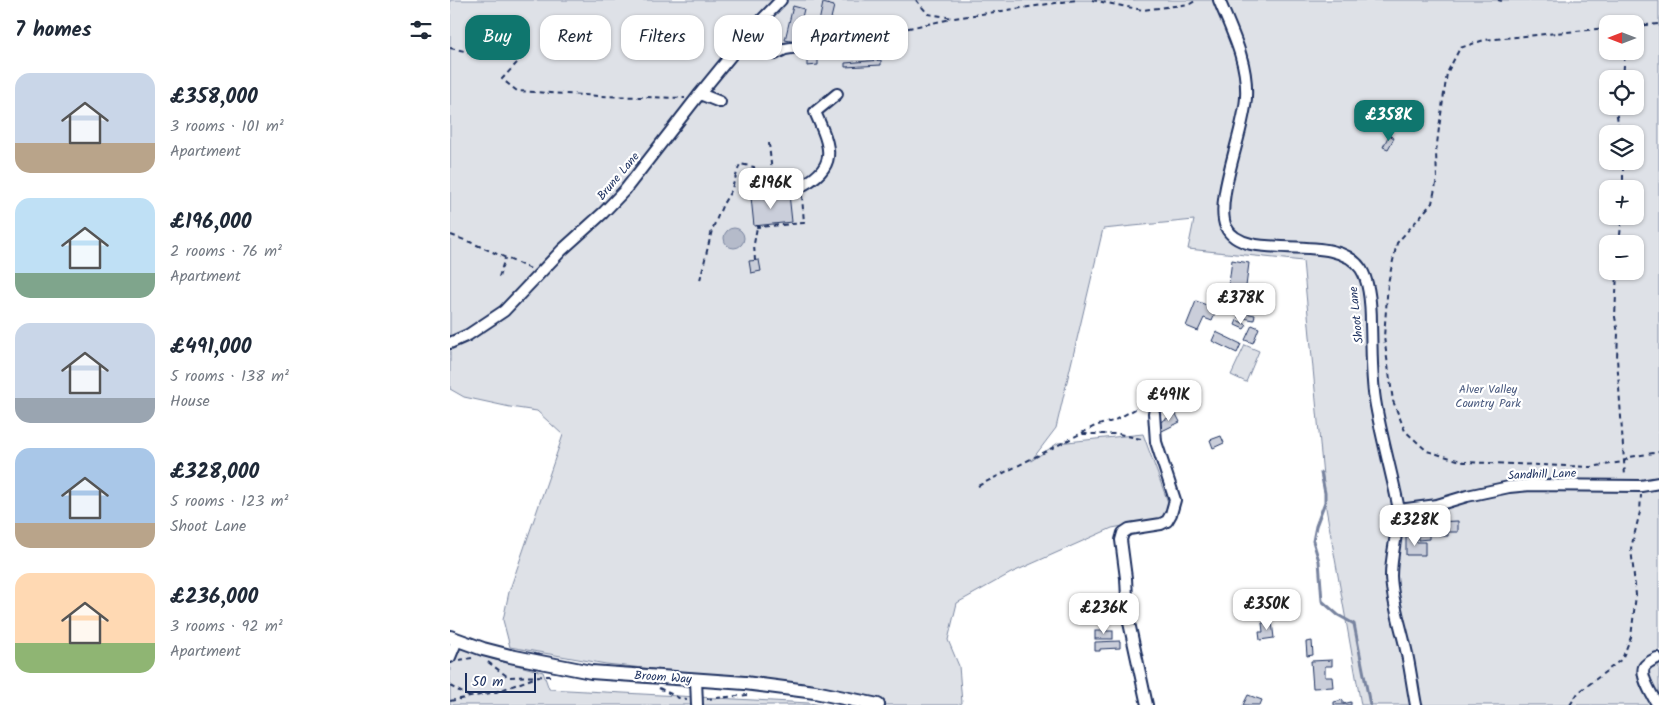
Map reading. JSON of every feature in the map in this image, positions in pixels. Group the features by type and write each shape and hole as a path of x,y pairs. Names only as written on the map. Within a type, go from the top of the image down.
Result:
{"main road":[{"name":"Broom Way","path":"454,639 482,649 533,662 591,672 745,683 815,692 878,705"}],"street":[{"name":"Brune Lane","path":"767,15 781,0"},
{"name":"Shoot Lane","path":"1219,0 1239,48 1246,80 1246,100 1240,136 1226,188 1224,203 1226,227 1244,243 1338,253 1356,263 1362,270 1367,286 1371,312 1375,399 1399,510 1391,577 1394,603 1408,660 1416,705"},
{"name":"Brune Lane","path":"450,343 468,335 504,311 624,190 727,60"},
{"path":"799,187 810,182 821,172 826,163 829,153 827,140 815,112 837,94"},
{"path":"697,96 720,102"},
{"path":"1147,705 1128,618 1126,578 1121,540 1123,532 1129,529 1161,524 1167,521 1175,500 1157,445 1154,414"},
{"name":"Sandhill Lane","path":"1399,510 1437,505 1509,487 1530,485 1641,486 1659,483"},
{"path":"450,656 454,639"},
{"path":"1657,658 1646,665 1643,672 1644,678 1658,705"},
{"path":"696,679 697,705"}],"path":[{"path":"916,0 928,14 954,18"},
{"path":"908,28 954,18 1076,0"},
{"path":"1092,0 1143,10 1190,4 1197,0"},
{"path":"1498,0 1502,1"},
{"path":"1644,25 1659,24"},
{"path":"1599,29 1484,40 1460,48 1447,73 1436,152 1437,179 1432,203 1397,243 1388,282 1384,336 1393,401 1405,431 1427,451 1464,462 1591,467 1623,462 1630,457 1659,452"},
{"path":"450,48 474,53 502,41 528,51 502,79 517,91 599,96 697,96"},
{"path":"769,143 774,195"},
{"path":"700,280 712,230 731,191 740,164 754,168 757,190 773,189"},
{"path":"755,261 754,244 757,226 804,223 799,187"},
{"path":"451,235 540,273"},
{"path":"499,277 505,258"},
{"path":"1617,280 1615,317 1618,334 1616,358 1623,462 1627,485"},
{"path":"978,486 1095,426 1113,421 1142,406 1150,406 1154,414"},
{"path":"1080,434 1119,434 1157,445"},
{"path":"1570,705 1578,693 1622,659 1631,637 1636,595 1632,548 1640,512 1641,486"},
{"path":"450,701 496,692 537,676"},
{"path":"450,686 470,697"}],"green space":[{"name":"Alver Valley Country Park","path":"450,0 1659,0 1659,699 1649,705 1361,705 1326,508 1303,261 1188,249 1194,220 1103,229 1056,428 1031,461 1058,443 1143,434 1169,505 1162,519 1112,528 1011,573 957,603 948,640 959,666 962,703 958,705 887,705 709,675 606,664 510,647 503,620 509,592 563,435 537,411 464,397 450,389"},
{"path":"1245,345 1259,351 1246,382 1231,375"},
{"path":"450,646 543,672 549,689 821,705 450,705"}],"water":[{"path":"734,228 741,231 744,238 741,245 734,248 727,245 724,238 727,231"}],"building":[{"path":"823,3 834,6 832,15 820,15"},
{"path":"793,6 804,9 803,15 792,15 792,41 785,40"},
{"path":"807,60 818,60 818,65 807,66"},
{"path":"881,60 881,65 845,67 845,63"},
{"path":"1389,135 1394,138 1388,149 1383,147"},
{"path":"789,194 792,222 754,226 751,197"},
{"path":"759,260 761,271 751,273 749,261"},
{"path":"1232,260 1249,263 1243,310 1226,307"},
{"path":"1196,301 1217,309 1212,321 1204,318 1198,331 1186,326"},
{"path":"1239,312 1255,315 1254,320 1238,317"},
{"path":"1237,320 1247,325 1244,329 1235,325"},
{"path":"1252,325 1259,328 1253,343 1245,340"},
{"path":"1216,332 1241,344 1237,353 1212,341"},
{"path":"1176,414 1180,422 1162,431 1158,423"},
{"path":"1221,436 1224,443 1213,448 1210,440"},
{"path":"1458,521 1458,532 1448,532 1448,536 1433,534 1433,522"},
{"path":"1418,525 1429,525 1429,539 1418,540"},
{"path":"1406,536 1416,536 1416,542 1425,542 1425,555 1406,555"},
{"path":"1272,622 1274,638 1260,640 1259,632 1263,632 1262,623"},
{"path":"1095,631 1113,631 1113,639 1095,639"},
{"path":"1120,641 1120,648 1095,651 1095,642"},
{"path":"1312,641 1313,655 1307,656 1306,642"},
{"path":"1332,660 1332,666 1325,666 1325,677 1332,677 1333,687 1313,688 1311,661"},
{"path":"1248,695 1262,700 1260,705 1243,705"},
{"path":"1343,700 1343,704 1351,702 1351,705 1334,705 1334,702"}],"waterway":[{"path":"1321,473 1325,502 1316,526 1313,541 1319,561 1322,601 1338,615 1354,624 1370,705"}]}
